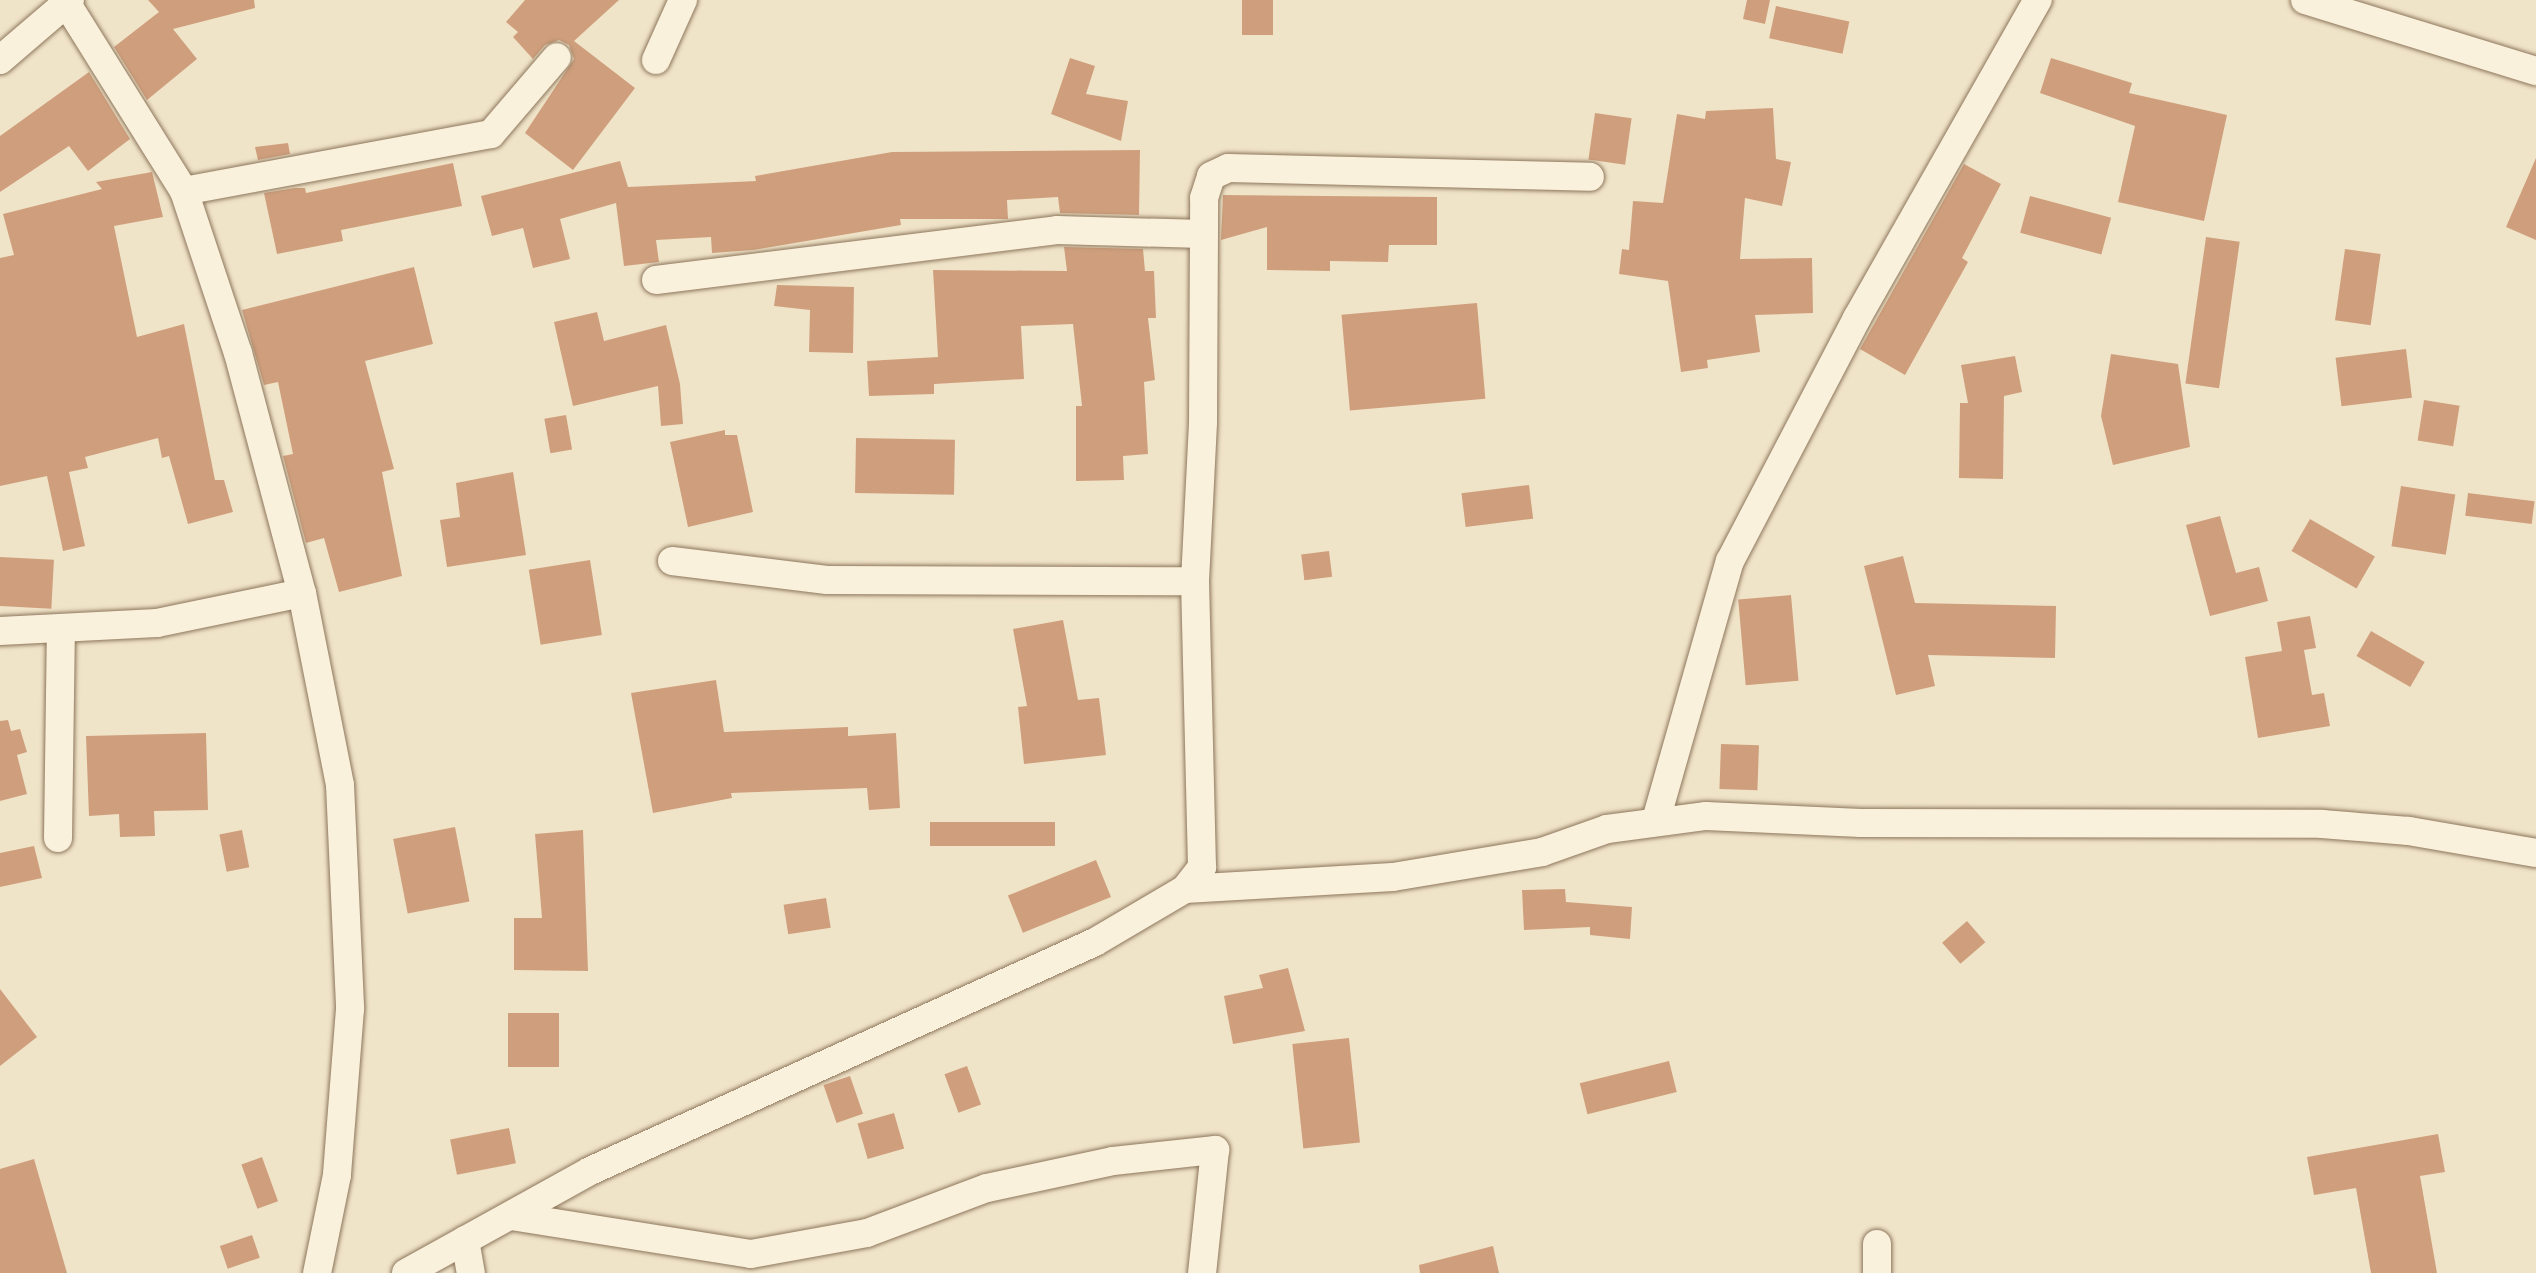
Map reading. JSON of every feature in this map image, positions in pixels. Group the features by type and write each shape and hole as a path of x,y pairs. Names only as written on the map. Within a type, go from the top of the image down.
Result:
{"street":[{"path":"656,60 683,0"},
{"path":"1656,820 1730,561 1857,318 2038,0"},
{"path":"2305,0 2536,71"},
{"path":"0,60 68,2 184,191 238,353 302,593 340,785 350,1009 337,1175 317,1273"},
{"path":"184,191 491,134 557,57"},
{"path":"406,1273 590,1171 1095,942 1185,889 1202,867 1204,843 1195,581 1203,422 1203,234 1211,176 1228,168 1590,177"},
{"path":"656,280 1057,230 1203,234"},
{"path":"672,561 827,580 1195,581"},
{"path":"0,631 157,623 302,593"},
{"path":"58,838 61,629"},
{"path":"1185,889 1393,877 1542,852 1607,829 1656,820 1706,816 1861,823 2322,824 2409,831 2536,853"},
{"path":"511,1216 751,1254 867,1233 987,1188 1113,1161 1215,1150 1202,1273"},
{"path":"465,1240 471,1273"},
{"path":"1877,1244 1877,1273"}],"building":[{"path":"148,0 254,0 255,8 173,29 197,59 147,100 114,47 159,12"},
{"path":"525,0 619,0 574,41 635,88 573,170 525,133 574,59 569,45 559,40 545,45 533,59 513,37 518,32 506,22"},
{"path":"1242,0 1273,0 1273,35 1242,35"},
{"path":"1747,0 1770,0 1765,24 1743,19"},
{"path":"1776,6 1849,22 1842,54 1769,38"},
{"path":"1070,58 1095,66 1086,94 1128,101 1121,141 1051,114"},
{"path":"2051,58 2132,83 2129,93 2227,115 2204,221 2118,202 2135,126 2040,93"},
{"path":"89,72 130,139 88,171 69,146 0,192 0,136"},
{"path":"1773,108 1776,159 1791,162 1782,206 1745,198 1740,259 1812,258 1813,313 1755,315 1760,352 1707,360 1708,368 1681,372 1668,281 1619,274 1622,249 1629,250 1633,201 1663,203 1677,114 1705,119 1706,111"},
{"path":"1595,113 1632,118 1625,165 1588,160"},
{"path":"288,143 290,154 258,160 255,147"},
{"path":"1140,150 1139,215 1060,213 1058,197 1007,200 1008,219 900,219 901,225 753,250 712,253 711,237 656,240 659,262 624,266 616,203 560,219 570,259 533,268 523,228 492,236 481,196 620,161 628,187 756,181 755,176 892,152"},
{"path":"2536,158 2536,240 2506,227"},
{"path":"453,163 462,206 341,230 343,241 277,254 264,193 305,188 306,193"},
{"path":"1964,164 2001,184 1962,258 1968,262 1905,375 1860,349"},
{"path":"152,172 163,217 114,226 137,337 184,324 215,480 224,480 233,512 188,524 169,456 162,458 158,438 85,457 88,468 69,472 85,546 63,551 47,476 0,486 0,258 14,255 3,214 102,189 96,182"},
{"path":"1223,195 1437,197 1437,245 1389,245 1388,262 1330,261 1330,271 1267,270 1267,227 1221,240"},
{"path":"2030,196 2111,218 2101,254 2020,233"},
{"path":"2206,237 2240,242 2219,388 2185,384"},
{"path":"1064,247 1143,249 1145,271 1154,271 1156,318 1148,318 1155,380 1144,382 1148,454 1123,456 1124,480 1076,481 1076,406 1082,406 1073,324 1021,326 1024,379 934,384 934,394 869,396 867,361 938,357 933,270 1067,271"},
{"path":"2345,249 2381,254 2371,325 2335,320"},
{"path":"414,267 433,344 365,361 394,469 382,472 402,576 339,592 324,538 306,543 283,456 293,454 278,382 264,385 242,310"},
{"path":"777,285 854,287 853,353 809,352 810,310 774,306"},
{"path":"1477,303 1485,399 1350,410 1342,315"},
{"path":"597,312 604,341 666,325 680,384 683,424 661,426 658,386 573,406 554,322"},
{"path":"2406,349 2412,398 2342,406 2336,358"},
{"path":"2111,354 2178,364 2190,447 2113,465 2101,416"},
{"path":"2015,356 2022,392 2004,396 2003,479 1959,478 1960,403 1968,403 1961,365"},
{"path":"2424,400 2460,406 2453,446 2418,440"},
{"path":"566,415 572,449 550,453 544,419"},
{"path":"725,430 725,435 737,435 753,512 688,527 670,442"},
{"path":"856,438 955,440 954,495 855,493"},
{"path":"513,472 526,555 447,567 440,520 460,517 456,483"},
{"path":"1529,485 1533,519 1466,527 1462,493"},
{"path":"2401,486 2455,495 2446,555 2391,546"},
{"path":"2468,493 2535,501 2532,524 2465,516"},
{"path":"2220,516 2236,573 2259,567 2268,601 2210,616 2186,525"},
{"path":"2310,519 2375,556 2356,589 2292,551"},
{"path":"1329,551 1332,577 1304,580 1301,554"},
{"path":"1903,556 1915,603 2056,606 2055,658 1928,655 1935,686 1896,695 1864,566"},
{"path":"0,557 54,560 51,609 0,606"},
{"path":"590,560 602,635 541,645 529,570"},
{"path":"1791,595 1798,681 1746,685 1738,600"},
{"path":"2310,616 2316,648 2304,650 2312,695 2324,693 2330,726 2258,738 2245,657 2282,651 2277,622"},
{"path":"1063,620 1078,700 1099,698 1106,755 1024,764 1018,707 1027,706 1013,629"},
{"path":"2371,631 2425,662 2410,687 2356,656"},
{"path":"716,680 724,732 848,727 848,736 896,733 900,808 869,810 867,788 731,793 732,798 653,813 631,693"},
{"path":"8,720 11,731 20,729 27,752 17,755 27,794 0,801 0,721"},
{"path":"206,733 208,810 154,811 155,836 120,837 119,814 89,816 86,736"},
{"path":"1721,744 1759,745 1757,790 1719,789"},
{"path":"930,822 1055,822 1055,846 930,846"},
{"path":"455,827 470,902 408,914 393,839"},
{"path":"242,830 249,867 227,872 219,834"},
{"path":"583,830 588,971 514,970 514,918 542,918 535,834"},
{"path":"34,846 42,878 0,887 0,853"},
{"path":"1096,860 1111,897 1023,933 1008,896"},
{"path":"1565,889 1566,902 1632,907 1630,939 1590,935 1590,927 1524,930 1522,890"},
{"path":"826,898 831,928 788,934 784,905"},
{"path":"1967,921 1985,942 1960,964 1942,943"},
{"path":"1288,968 1305,1031 1233,1044 1224,996 1263,988 1259,975"},
{"path":"0,989 37,1037 0,1066"},
{"path":"508,1013 559,1013 559,1067 508,1067"},
{"path":"1349,1038 1360,1142 1303,1148 1292,1044"},
{"path":"1669,1061 1677,1092 1587,1114 1580,1083"},
{"path":"967,1066 981,1105 958,1113 944,1074"},
{"path":"850,1076 863,1114 837,1123 824,1085"},
{"path":"894,1113 904,1149 868,1159 857,1123"},
{"path":"509,1128 516,1163 457,1175 450,1139"},
{"path":"2438,1134 2445,1172 2420,1176 2437,1273 2371,1273 2356,1188 2314,1195 2307,1157"},
{"path":"262,1157 278,1201 257,1209 241,1165"},
{"path":"34,1159 67,1273 0,1273 0,1169"},
{"path":"252,1235 260,1258 228,1269 220,1246"},
{"path":"1493,1246 1499,1273 1420,1273 1419,1265"}]}
